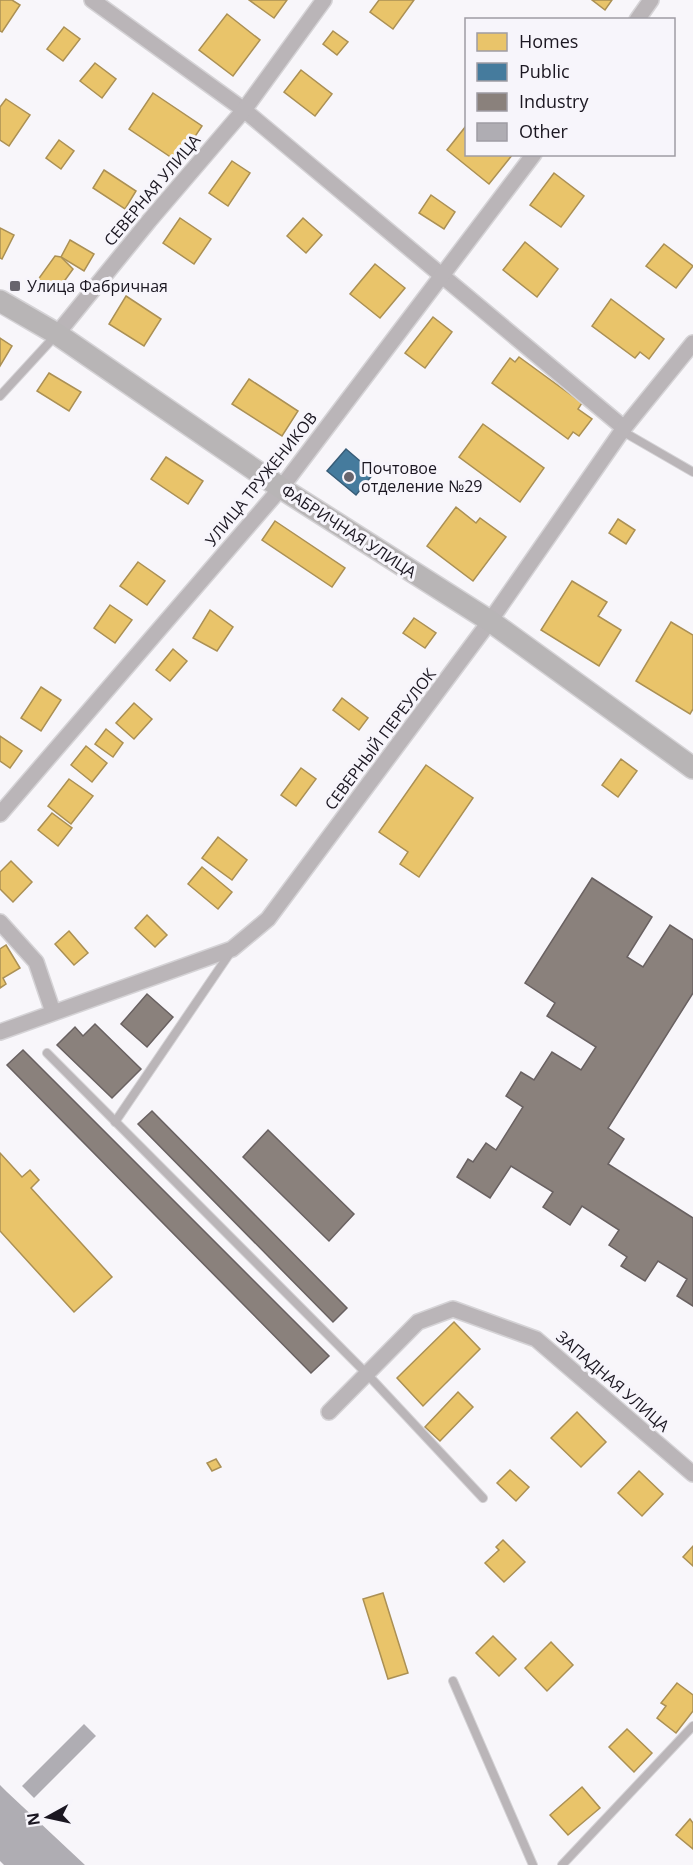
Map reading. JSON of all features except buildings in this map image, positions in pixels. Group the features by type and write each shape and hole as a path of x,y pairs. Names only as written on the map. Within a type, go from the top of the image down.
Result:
{"street":[{"path":"92,0 243,110 442,275 623,430"},
{"name":"СЕВЕРНАЯ УЛИЦА","path":"57,334 243,110 324,0"},
{"path":"638,18 651,0"},
{"name":"УЛИЦА ТРУЖЕНИКОВ","path":"0,814 281,488 532,156"},
{"name":"ФАБРИЧНАЯ УЛИЦА","path":"0,301 57,334 281,488 490,621 693,768"},
{"name":"СЕВЕРНЫЙ ПЕРЕУЛОК","path":"0,1032 232,949 268,919 490,621 623,430 693,343"},
{"path":"0,922 36,962 53,1012"},
{"name":"ЗАПАДНАЯ УЛИЦА","path":"329,1412 418,1322 453,1309 536,1339 693,1474"}],"lane":[{"name":"СЕВЕРНАЯ УЛИЦА","path":"0,396 57,334"},
{"path":"623,430 693,472"},
{"path":"115,1122 232,949"},
{"path":"47,1053 367,1374 483,1498"},
{"path":"453,1681 533,1865"},
{"path":"562,1865 693,1726"}],"place":[{"name":"Улица Фабричная","path":"15,286"},
{"name":"Почтовое отделение №29","path":"349,477"}]}
